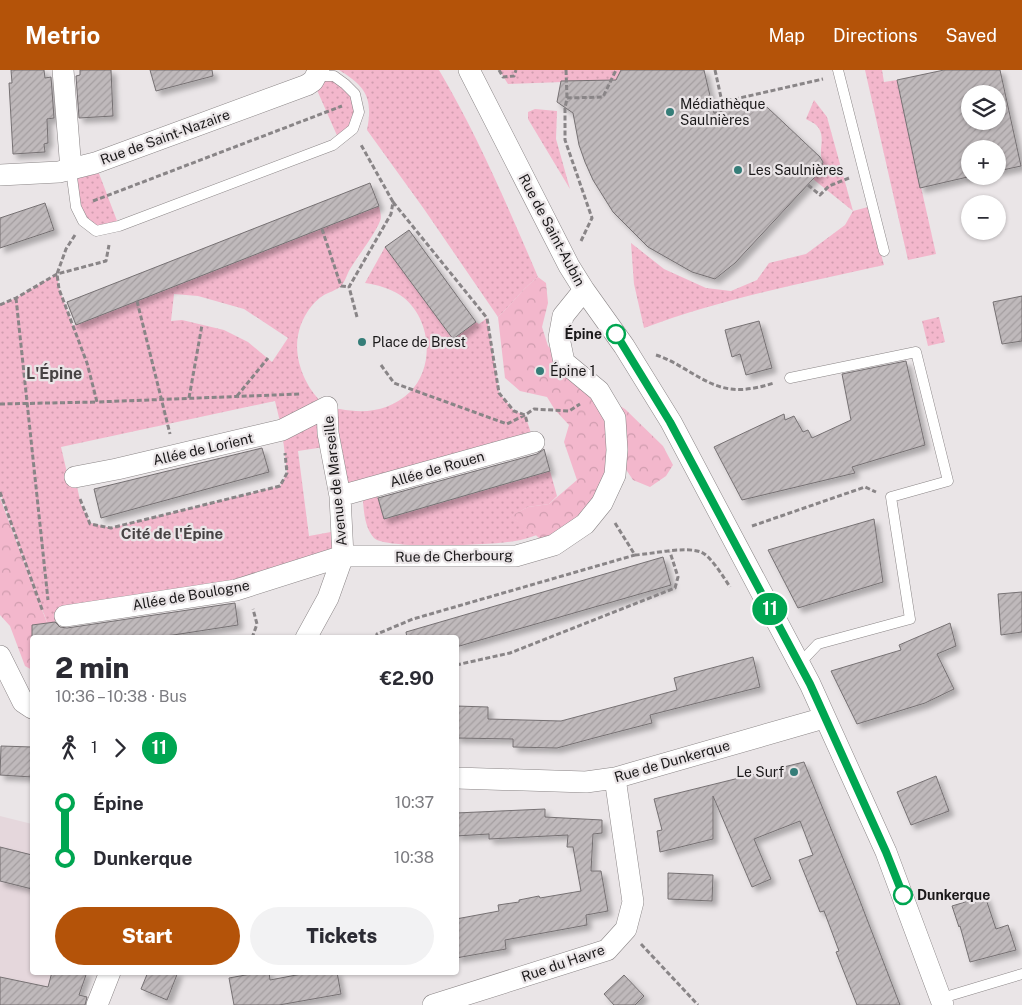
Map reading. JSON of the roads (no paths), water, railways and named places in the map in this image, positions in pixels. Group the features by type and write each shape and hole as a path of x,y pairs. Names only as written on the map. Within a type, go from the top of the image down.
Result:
{"street":[{"path":"62,70 71,170"},
{"name":"Rue de Saint-Aubin","path":"469,70 569,266 624,346 670,422 799,664 886,852 942,1001"},
{"name":"Rue de Saint-Nazaire","path":"0,175 51,173 71,170 95,163 307,86 316,76"},
{"name":"Rue de Cherbourg","path":"343,556 516,556 554,545 585,524 602,503 615,475 617,450 615,418 599,391 564,362 559,338 563,316 584,290"},
{"name":"Allée de Lorient","path":"75,477 282,430 327,407"},
{"name":"Avenue de Marseille","path":"308,635 328,598 343,556 340,496 328,432 327,407"},
{"name":"Allée de Rouen","path":"340,496 534,442"},
{"name":"Allée de Boulogne","path":"53,613 236,590 343,556"},
{"path":"0,656 23,702 30,707"},
{"name":"Rue de Dunkerque","path":"459,778 586,782 615,778 824,718"},
{"name":"Rue du Havre","path":"433,1005 607,950 626,929 633,902 615,778"},
{"path":"97,1005 109,975"}],"lane":[{"path":"839,72 884,251"},
{"path":"71,170 76,207 82,221 96,231 112,228 333,145 353,129 359,112 356,94 334,76 316,76"},
{"path":"790,378 916,352 948,481 891,497 910,619 818,644 799,664"},
{"path":"942,1001 1022,974"}],"place":[{"name":"Médiathèque Saulnières","path":"670,112"},
{"name":"Les Saulnières","path":"738,170"},
{"name":"Épine","path":"616,334"},
{"name":"Place de Brest","path":"362,342"},
{"name":"Épine 1","path":"540,371"},
{"name":"Le Surf","path":"794,772"},
{"name":"Dunkerque","path":"903,895"}],"district":[{"name":"L'Épine","path":"54,373"},
{"name":"Cité de l'Épine","path":"172,533"}]}
